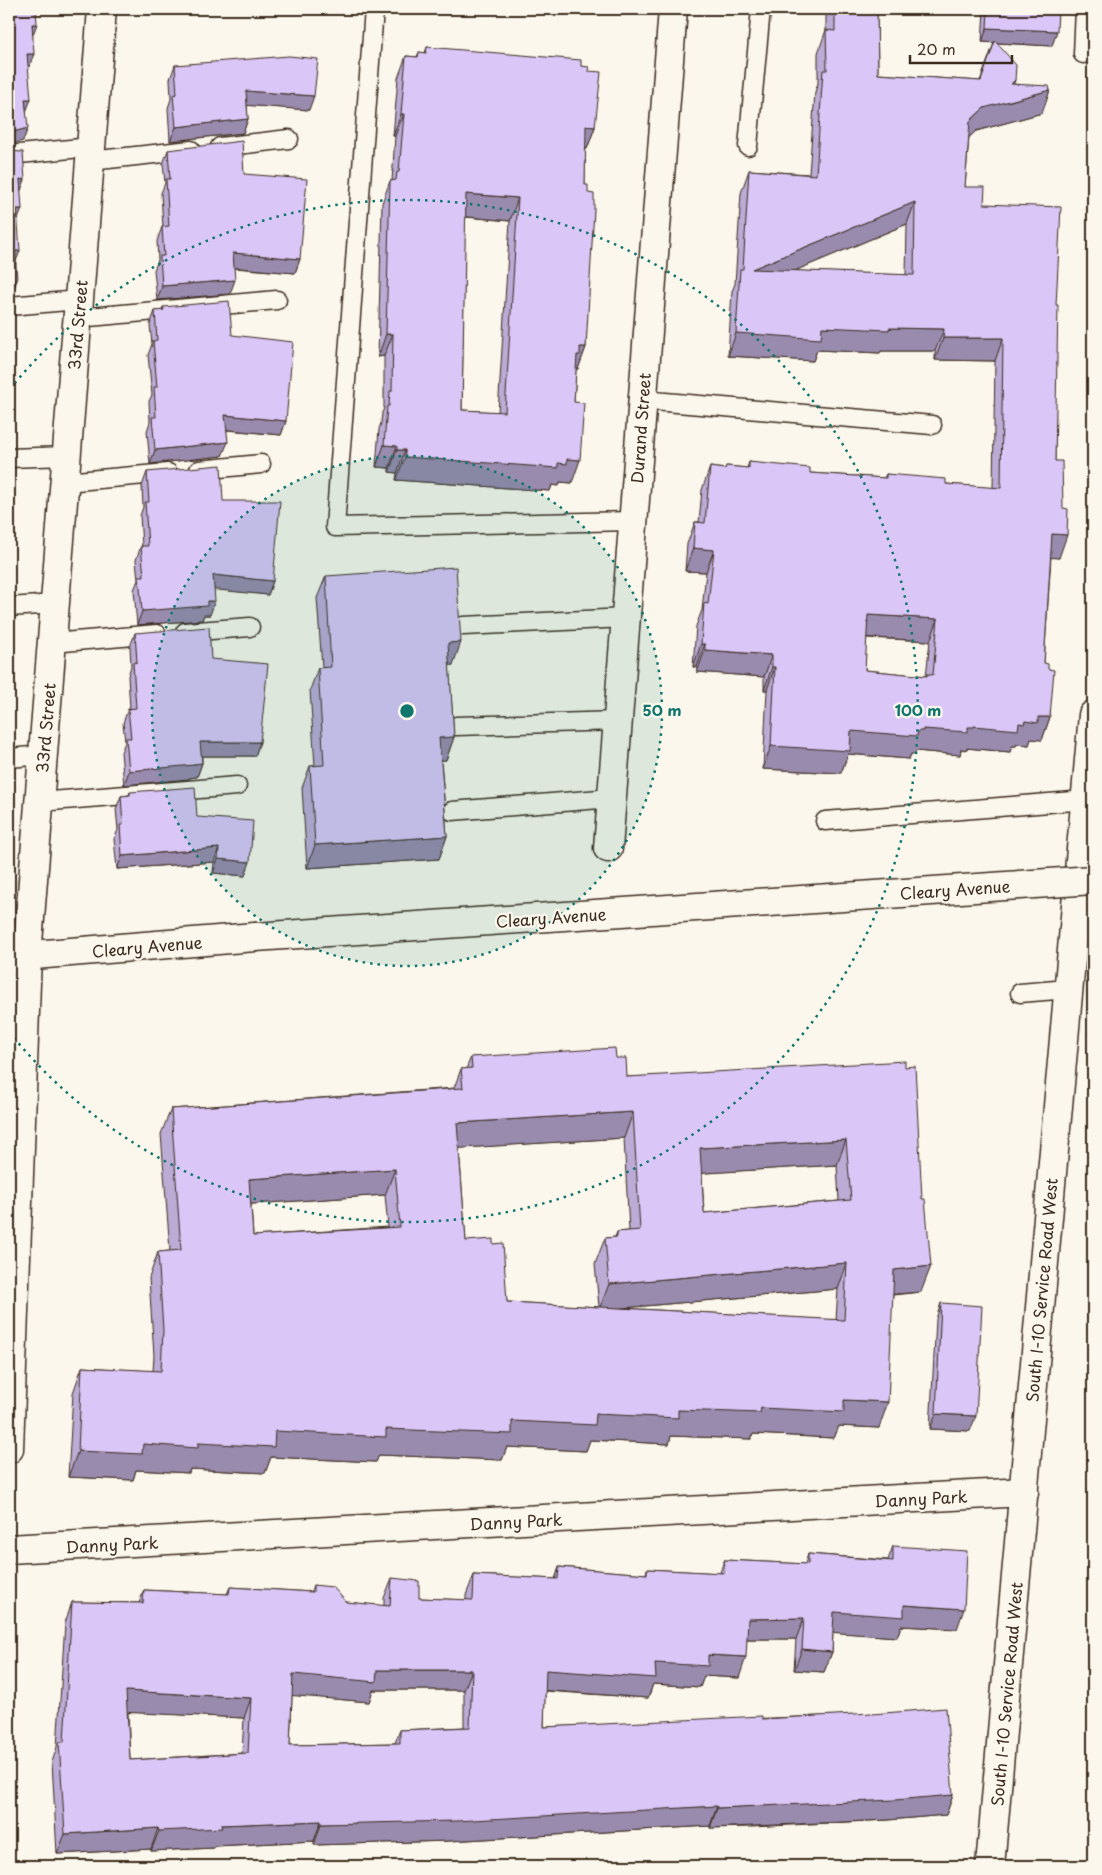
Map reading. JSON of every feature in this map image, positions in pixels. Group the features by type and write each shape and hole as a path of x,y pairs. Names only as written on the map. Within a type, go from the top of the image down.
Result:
{"street":[{"name":"33rd Street","path":"9,1449 18,956 39,802 102,9"},
{"name":"Durand Street","path":"608,848 673,9"},
{"name":"South I-10 Service Road West","path":"990,1866 1093,714"},
{"name":"Cleary Avenue","path":"18,956 255,937 1093,880"},
{"name":"Danny Park","path":"9,1549 1024,1492"}],"lane":[{"path":"374,9 335,527 633,521"},
{"path":"748,146 761,9"},
{"path":"1083,54 1085,9"},
{"path":"9,155 91,154 289,139"},
{"path":"9,306 78,309 277,300"},
{"path":"642,400 932,425"},
{"path":"9,458 67,456"},
{"path":"65,482 261,464"},
{"path":"9,607 55,604"},
{"path":"463,626 626,618"},
{"path":"52,643 250,627"},
{"path":"456,726 618,720"},
{"path":"9,758 43,755"},
{"path":"39,802 237,786"},
{"path":"452,811 612,798"},
{"path":"825,821 1086,800"},
{"path":"1020,993 1068,989"}],"building":[{"path":"9,9 36,9 37,24 32,24 34,54 27,54 31,99 25,99 28,128 9,133"},
{"path":"835,9 877,9 878,74 981,81 995,41 1016,65 1015,80 1011,84 1049,86 1050,90 984,108 970,121 965,187 985,187 984,204 1061,207 1056,305 1058,305 1055,461 1062,461 1063,508 1068,509 1067,535 1052,534 1044,663 1048,664 1048,669 1054,670 1050,717 1038,717 1038,723 1025,721 1024,724 1019,723 1018,730 974,726 968,727 968,732 923,729 923,731 918,731 917,736 851,731 850,751 771,746 775,667 772,667 772,655 705,650 705,644 701,644 704,603 708,604 714,550 693,548 695,522 705,523 710,467 725,469 726,466 749,468 749,462 810,468 810,473 886,478 886,474 946,479 946,484 1001,488 1003,338 943,338 944,329 889,328 889,330 822,327 821,339 736,333 740,269 743,269 749,170 816,175 823,70 827,70 826,30 835,31","holes":["915,202 914,275 752,269","868,615 938,619 933,675 865,670"]},
{"path":"988,9 1058,9 1057,31 987,28"},
{"path":"427,47 581,60 581,66 589,67 588,71 601,72 595,127 586,126 585,185 588,185 588,193 594,194 594,210 586,347 580,347 580,355 577,355 574,402 584,403 580,460 567,459 567,464 558,463 558,468 405,457 405,450 397,450 397,446 384,445 387,406 389,406 390,391 392,391 393,334 386,334 390,181 396,180 397,172 399,172 406,56 418,57 419,52 426,53","holes":["466,194 518,198 505,412 462,410"]},
{"path":"289,56 318,59 314,96 246,91 248,119 176,127 173,95 177,94 175,65"},
{"path":"242,141 244,174 307,179 300,259 233,253 235,280 162,286 160,256 164,256 162,227 169,226 166,179 170,179 168,150"},
{"path":"9,151 23,152 25,180 20,179 22,209 17,209 20,251 15,251 17,280 9,281"},
{"path":"229,301 232,335 293,342 286,421 225,415 228,442 155,450 152,417 156,417 154,387 157,387 153,341 157,340 155,311 164,310 163,307"},
{"path":"10,303 12,332 9,332"},
{"path":"221,465 223,501 280,501 273,581 213,575 215,601 207,601 207,606 142,611 139,576 144,576 141,546 148,546 145,502 149,502 147,472"},
{"path":"456,567 461,642 448,643 454,737 439,738 447,836 315,845 310,766 324,765 318,668 331,667 326,576"},
{"path":"209,627 211,659 268,664 260,742 200,742 202,763 129,771 126,738 131,738 128,709 136,708 133,663 137,662 135,633"},
{"path":"195,787 197,817 253,821 250,862 218,859 219,848 122,856 120,825 123,825 121,796 130,795 130,792"},
{"path":"615,1048 616,1058 626,1058 627,1077 905,1061 905,1067 915,1066 922,1199 925,1199 931,1266 894,1270 888,1402 844,1400 844,1412 761,1408 760,1413 678,1410 678,1418 596,1414 595,1425 512,1421 512,1434 386,1429 386,1437 275,1431 274,1447 198,1443 198,1448 143,1444 142,1454 78,1451 82,1367 161,1371 163,1330 158,1252 181,1250 171,1109 463,1088 461,1069 472,1068 471,1057","holes":["633,1112 640,1230 617,1232 617,1237 605,1238 609,1284 847,1263 844,1320 507,1302 503,1243 493,1244 493,1239 466,1241 457,1123","846,1140 851,1200 704,1213 700,1148","395,1169 400,1227 253,1236 249,1179"]},
{"path":"941,1303 982,1306 976,1416 936,1414"},
{"path":"893,1546 967,1551 964,1609 904,1605 904,1617 834,1612 832,1652 802,1649 804,1618 748,1619 746,1657 708,1655 708,1666 655,1663 656,1678 546,1670 544,1727 762,1716 762,1719 872,1714 946,1708 953,1795 895,1800 717,1808 717,1806 456,1821 321,1824 321,1821 221,1825 222,1828 159,1831 158,1828 65,1834 59,1742 64,1742 72,1602 143,1603 144,1590 229,1594 230,1587 313,1592 313,1585 333,1587 346,1602 390,1606 392,1578 419,1581 419,1598 473,1600 474,1575 558,1579 559,1567 647,1574 647,1569 724,1573 724,1560 808,1564 808,1554 893,1561","holes":["377,1670 472,1670 470,1727 400,1730 400,1743 290,1745 293,1674 376,1682","126,1691 251,1698 248,1753 130,1760"]}]}
